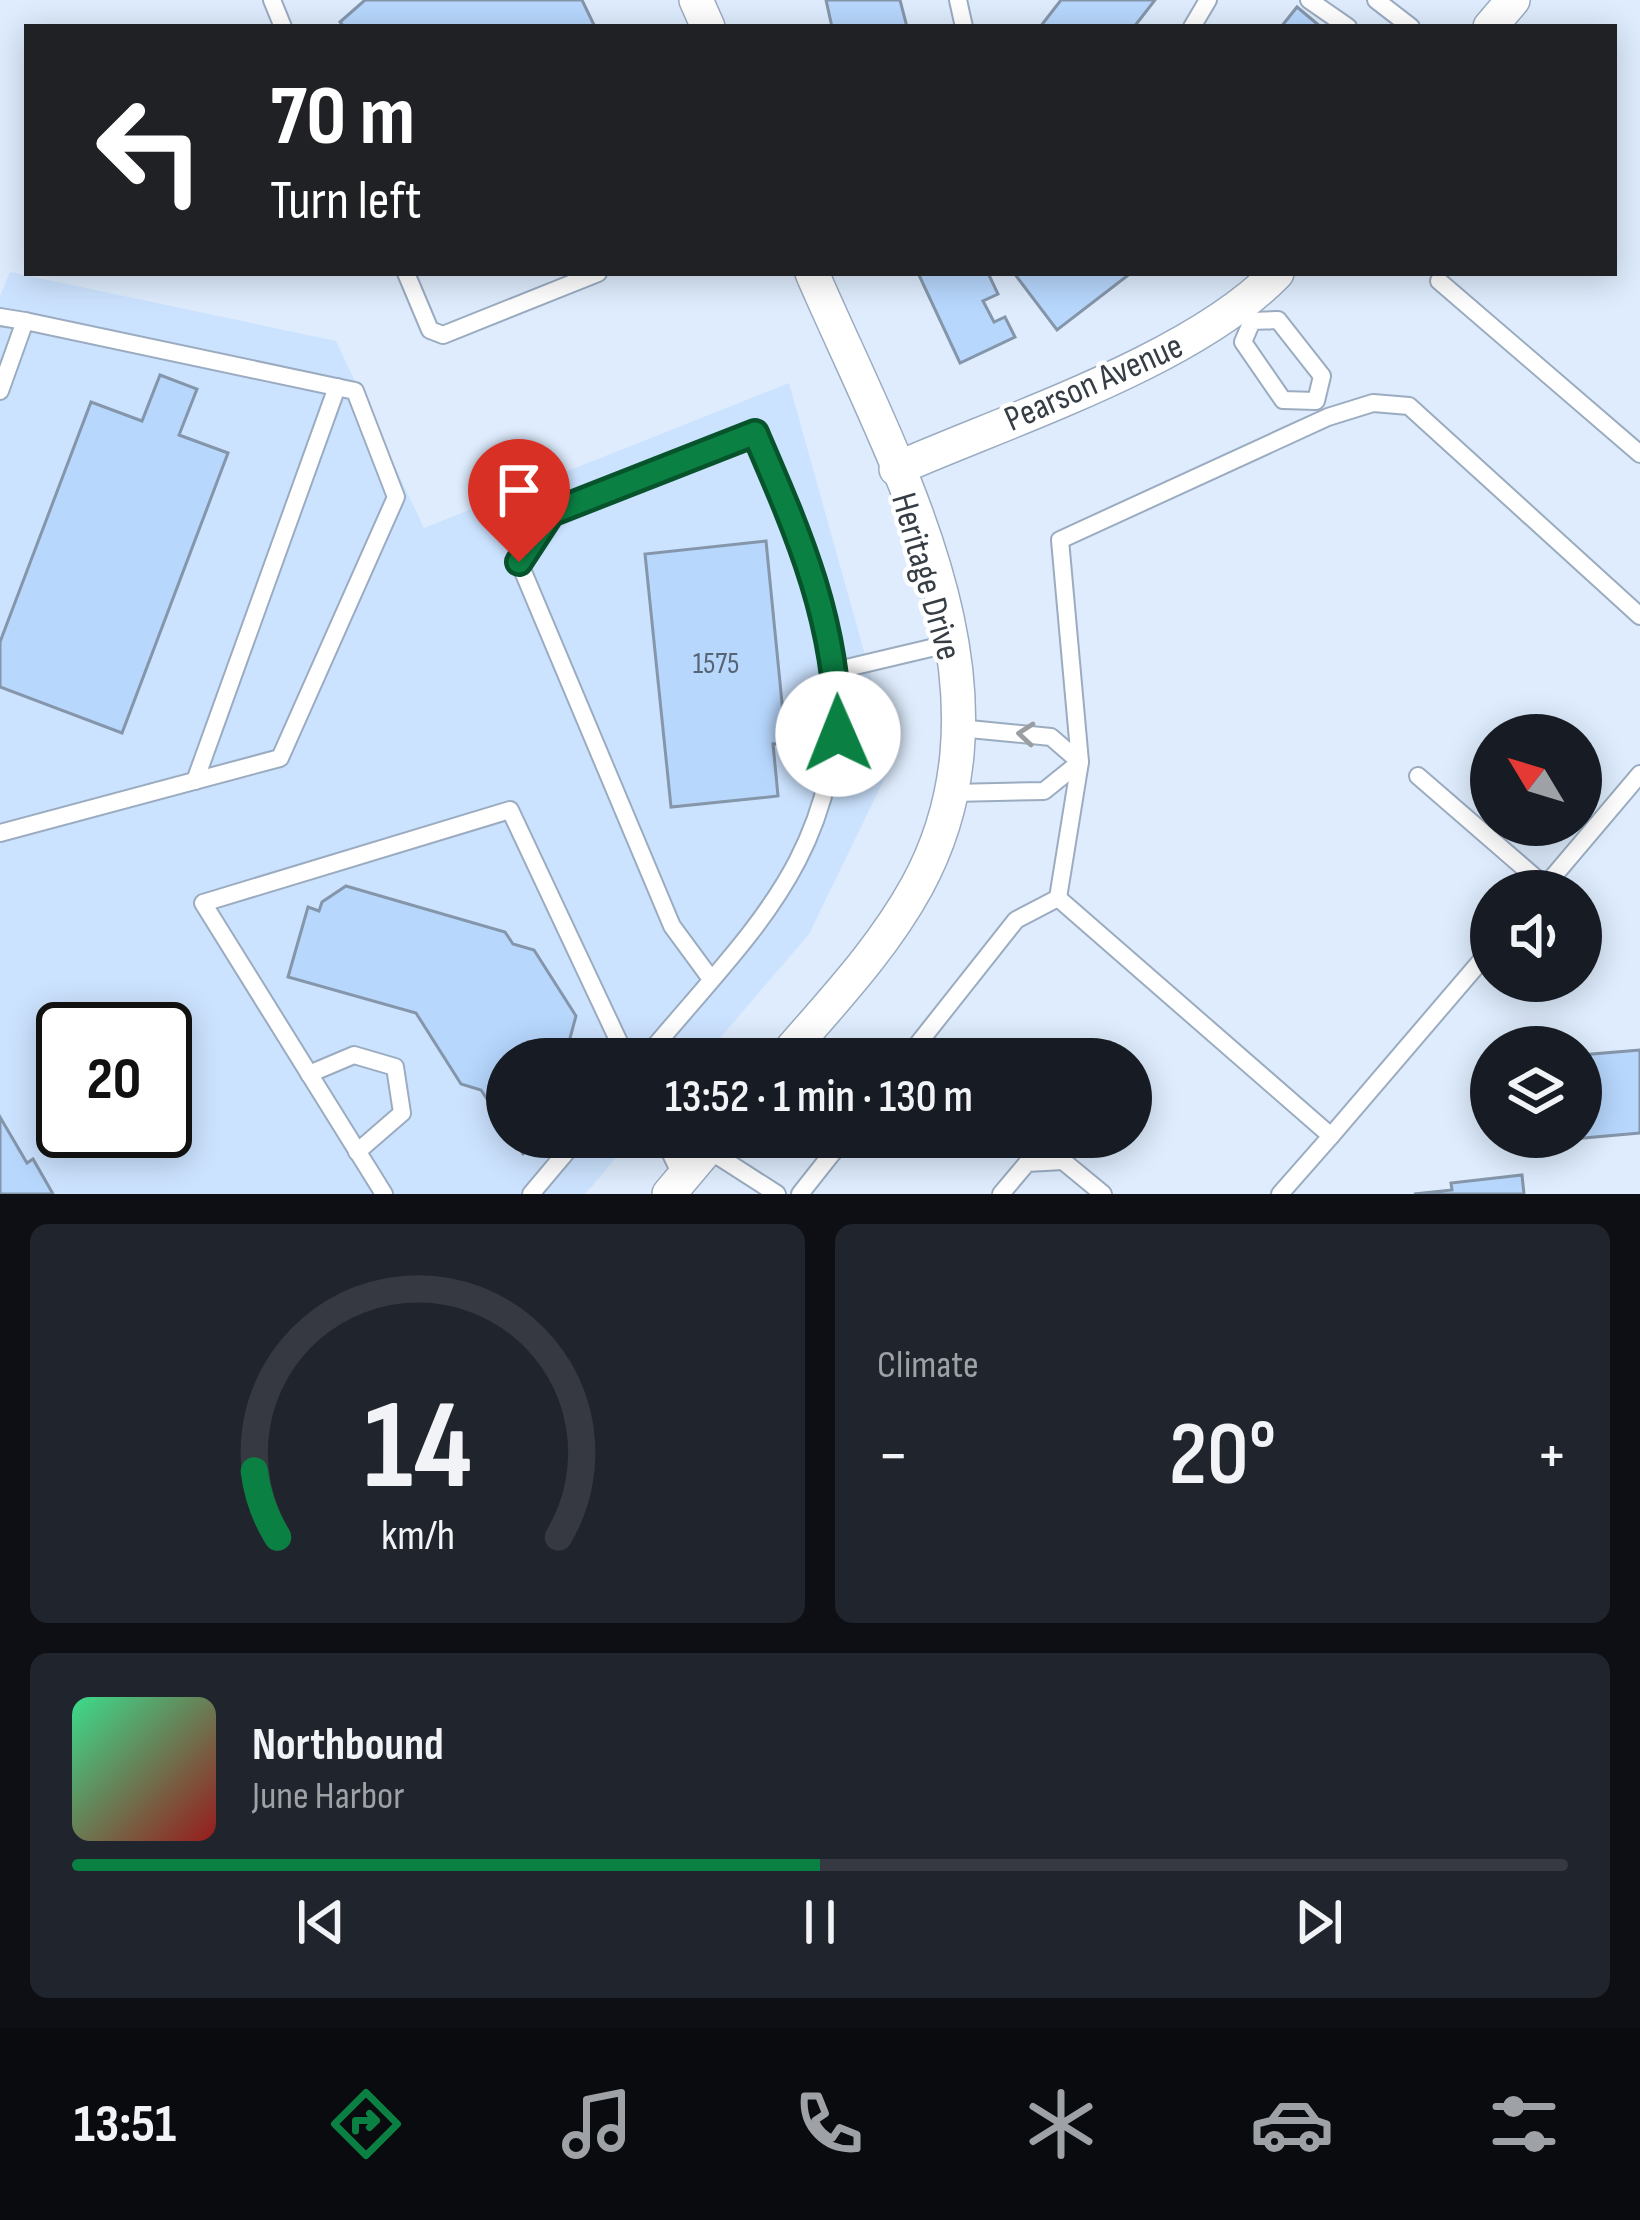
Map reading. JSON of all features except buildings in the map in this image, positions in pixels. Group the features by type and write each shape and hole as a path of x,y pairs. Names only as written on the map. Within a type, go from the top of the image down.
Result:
{"street":[{"path":"1493,24 1513,0"},
{"name":"Heritage Drive","path":"801,1038 884,940 919,883 953,793 959,728 952,643 930,554 813,276"},
{"name":"Pearson Avenue","path":"896,469 1247,314 1275,276"},
{"path":"676,1186 699,1158"}],"lane":[{"path":"1309,0 1344,24"},
{"path":"1376,0 1407,24"},
{"path":"407,276 430,330 443,335 590,276"},
{"path":"1439,281 1640,454"},
{"path":"1247,314 1278,320 1322,376 1316,401 1283,400 1243,342 1247,314"},
{"path":"0,317 355,391 396,497 280,758 0,832"},
{"path":"0,391 25,321"},
{"path":"195,781 337,387"},
{"path":"1316,401 1328,417"},
{"path":"1058,898 1080,762 1060,540 1328,417 1373,403 1409,406 1640,616"},
{"path":"662,1038 763,917 802,858 828,792 838,734 838,670 810,562 755,433 551,513 519,562 672,926 711,979"},
{"path":"838,670 952,643"},
{"path":"959,728 1051,737 1080,762"},
{"path":"953,793 1044,791 1080,762"},
{"path":"1559,870 1640,775"},
{"path":"1418,776 1522,870"},
{"path":"384,1194 203,903 510,810 617,1038"},
{"path":"923,1038 1016,920 1058,898"},
{"path":"1058,898 1331,1136"},
{"path":"1280,1194 1470,974"},
{"path":"309,1074 354,1054 395,1067 402,1113 357,1151"},
{"path":"531,1194 561,1158"},
{"path":"731,1158 777,1194"},
{"path":"800,1194 828,1158"},
{"path":"1001,1194 1027,1163 1064,1161 1103,1194"}],"shaded area":[{"path":"10,272 336,341 424,528 789,383 894,759 809,934 720,1038 486,1038 486,1158 616,1158 585,1194 0,1194 0,296"}],"route":[{"path":"519,562 551,513 755,433 810,562 838,670 838,734"}]}
